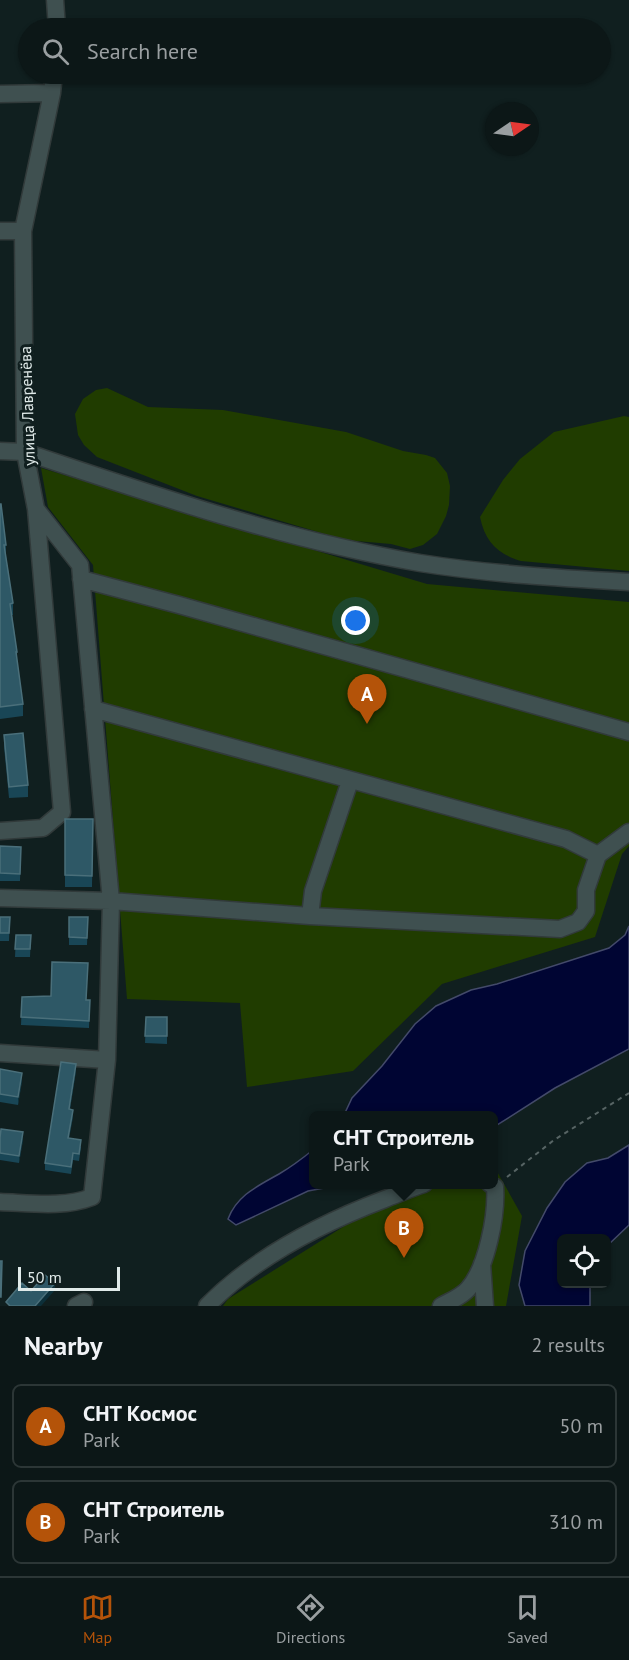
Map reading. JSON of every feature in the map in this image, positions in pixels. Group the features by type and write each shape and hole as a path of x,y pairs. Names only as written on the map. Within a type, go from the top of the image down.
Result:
{"street":[{"path":"55,0 56,18"},
{"name":"улица Лавренёва","path":"0,831 43,828 62,812 36,509 25,452 23,231 53,84"},
{"path":"0,94 52,93"},
{"path":"0,231 23,231"},
{"path":"0,452 25,452 181,504 320,541 419,562 530,576 629,582"},
{"path":"0,1202 81,1202 92,1197 107,1060 111,902 80,565 36,509"},
{"path":"81,579 629,732"},
{"path":"93,709 566,839 598,855"},
{"path":"310,916 313,891 350,781"},
{"path":"0,898 111,902 310,916 560,929 578,922 586,911 586,890 598,855 629,832"},
{"path":"0,1053 107,1060"},
{"path":"207,1306 224,1288 268,1258 360,1209 413,1189"},
{"path":"441,1306 461,1296 470,1287 481,1263 492,1228 496,1203 494,1189"},
{"path":"481,1263 486,1306"}],"path":[{"path":"498,1182 554,1140 629,1093"}],"green space":[{"path":"107,388 148,407 223,410 346,432 403,451 435,458 447,473 450,486 446,516 437,534 423,545 410,549 391,544 345,540 197,496 97,457 84,445 78,435 75,414 83,399 96,390"},
{"path":"624,416 629,417 629,571 521,561 499,551 485,533 480,517 503,480 520,459 554,432"},
{"path":"41,468 427,584 629,602 629,846 622,854 595,937 442,984 353,1071 247,1087 240,1003 127,999 93,565 48,507"},
{"path":"498,1173 522,1216 506,1306 223,1306 228,1299 404,1189 498,1189"}],"water":[{"path":"629,926 629,1049 555,1088 498,1124 498,1111 346,1111 352,1098 382,1066 415,1024 436,1006 471,990 497,984 609,948 625,935"},
{"path":"629,1145 629,1225 611,1242 611,1234 557,1234 557,1288 590,1288 590,1306 525,1306 519,1285 525,1251 547,1208 565,1182 587,1163 608,1158"},
{"path":"309,1153 309,1189 319,1189 308,1191 236,1225 228,1219 243,1197"}],"building":[{"path":"0,504 23,704 0,707"},
{"path":"23,733 28,785 9,787 4,735"},
{"path":"65,819 93,819 92,876 65,875"},
{"path":"0,846 21,847 20,874 0,873"},
{"path":"0,917 10,917 9,933 0,933"},
{"path":"69,917 88,917 87,938 69,937"},
{"path":"16,935 31,935 30,949 15,949"},
{"path":"52,962 88,963 86,1000 90,1000 89,1021 21,1017 22,997 51,996"},
{"path":"146,1017 167,1017 167,1036 145,1036"},
{"path":"61,1062 76,1064 69,1109 73,1110 68,1138 81,1140 79,1154 73,1153 71,1167 45,1163"},
{"path":"0,1069 22,1073 18,1097 0,1094"},
{"path":"1,1129 23,1132 19,1156 0,1153"},
{"path":"0,1261 2,1261 1,1297 0,1297"},
{"path":"45,1275 55,1283 35,1306 10,1306 6,1302 22,1283 31,1291"}],"place":[{"name":"СНТ Космос","path":"367,724"},
{"name":"СНТ Строитель","path":"404,1258"}]}
